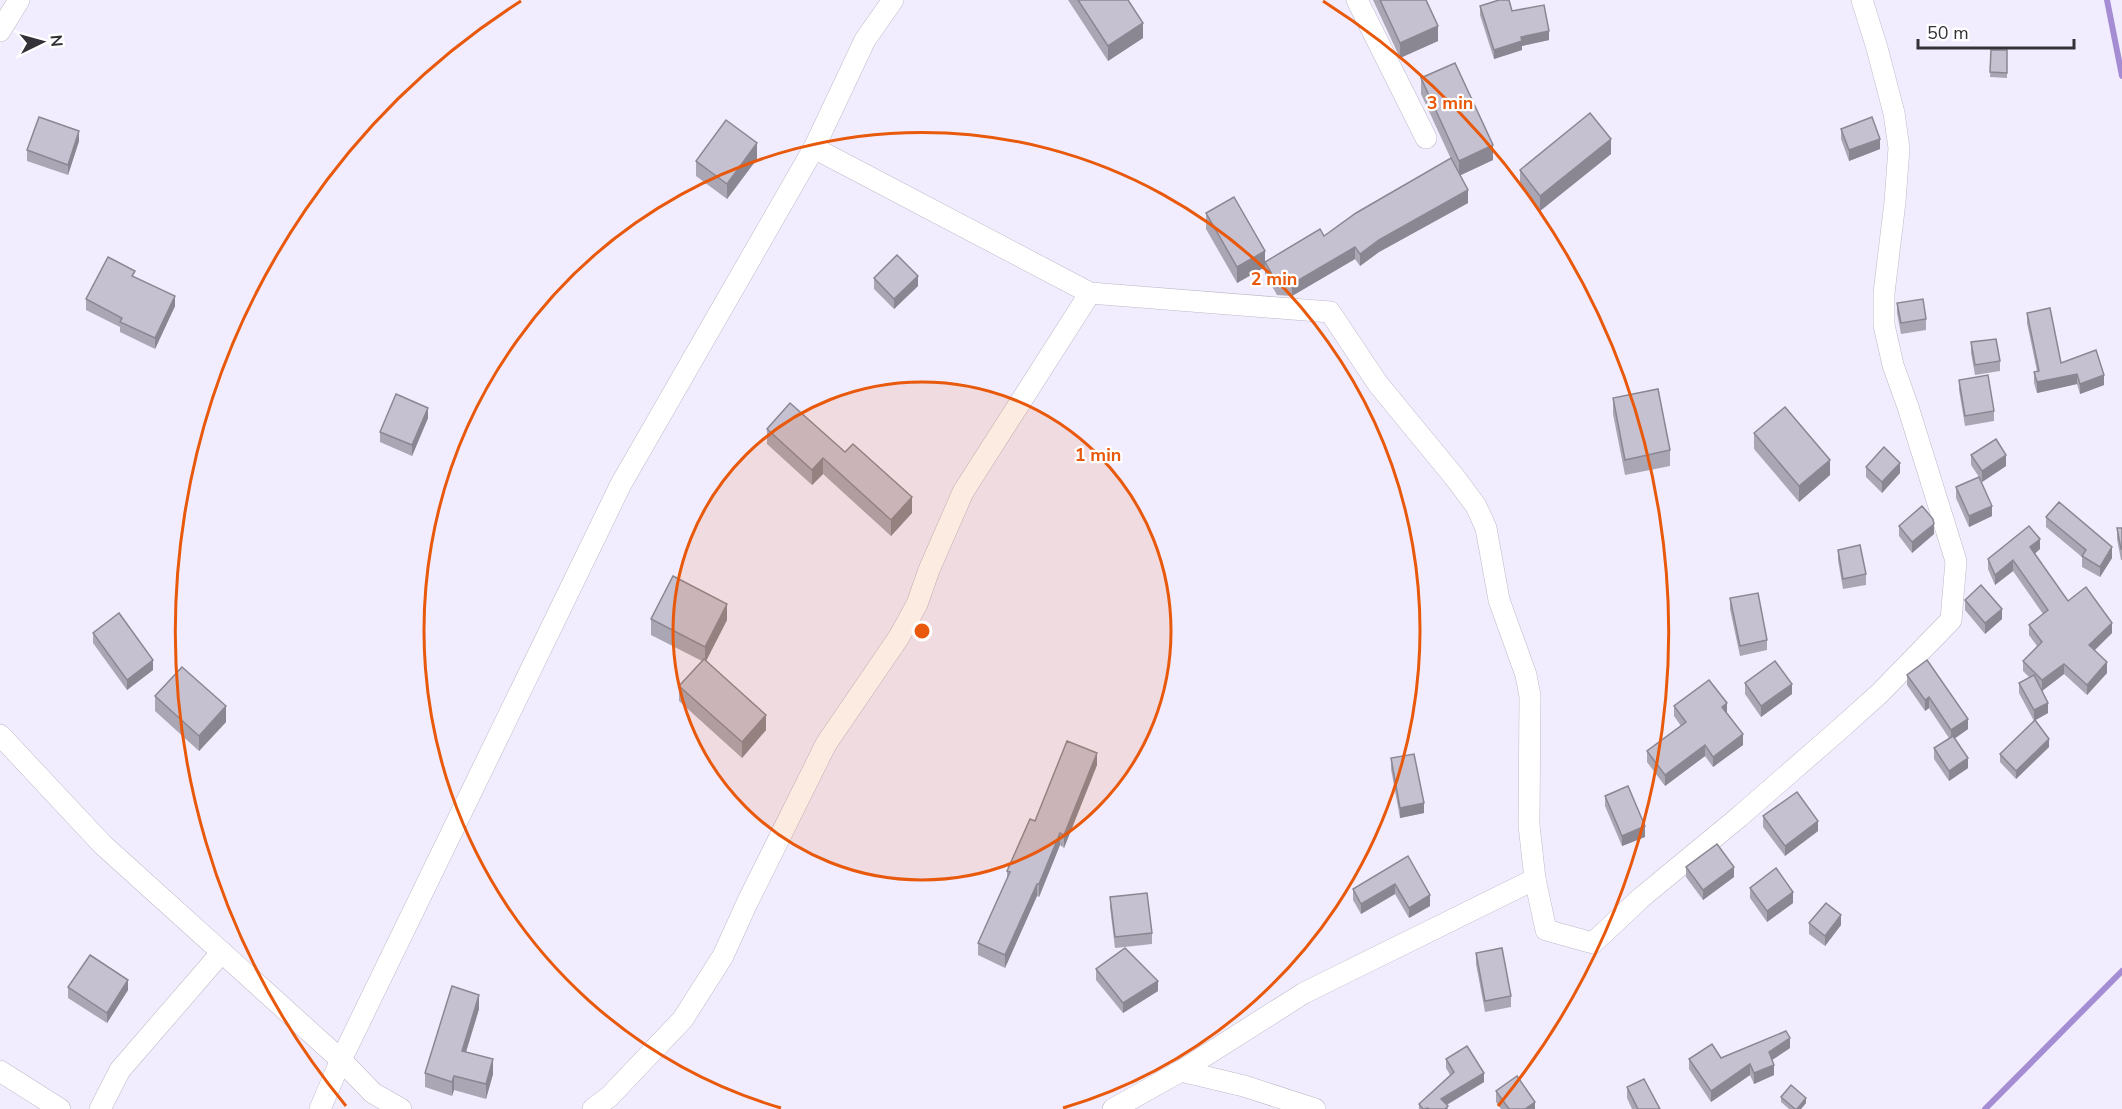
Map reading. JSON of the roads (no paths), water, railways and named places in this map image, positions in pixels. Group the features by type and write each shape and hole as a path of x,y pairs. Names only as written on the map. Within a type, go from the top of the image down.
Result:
{"street":[{"path":"0,31 19,0"},
{"path":"320,1109 341,1060 621,484 814,148 865,40 893,0"},
{"path":"1357,0 1425,138"},
{"path":"814,148 1090,293 1330,312 1378,384 1476,506 1486,528 1499,600 1526,675 1530,696 1529,825 1535,879 1546,930 1593,943 1642,897 1739,817 1880,693 1951,620 1956,561 1893,365 1884,325 1884,293 1899,148 1894,113 1862,0"},
{"path":"593,1109 609,1097 683,1019 723,956 826,744 899,637 917,604 929,570 963,492 1090,293"},
{"path":"0,735 103,846 341,1060 373,1093 401,1109"},
{"path":"1113,1109 1181,1071 1304,993 1535,879"},
{"path":"100,1109 120,1070 222,952"},
{"path":"0,1071 60,1109"},
{"path":"1181,1071 1244,1086 1315,1109"}],"waterway":[{"path":"2107,0 2122,76"},
{"path":"1985,1109 2122,971"}]}
